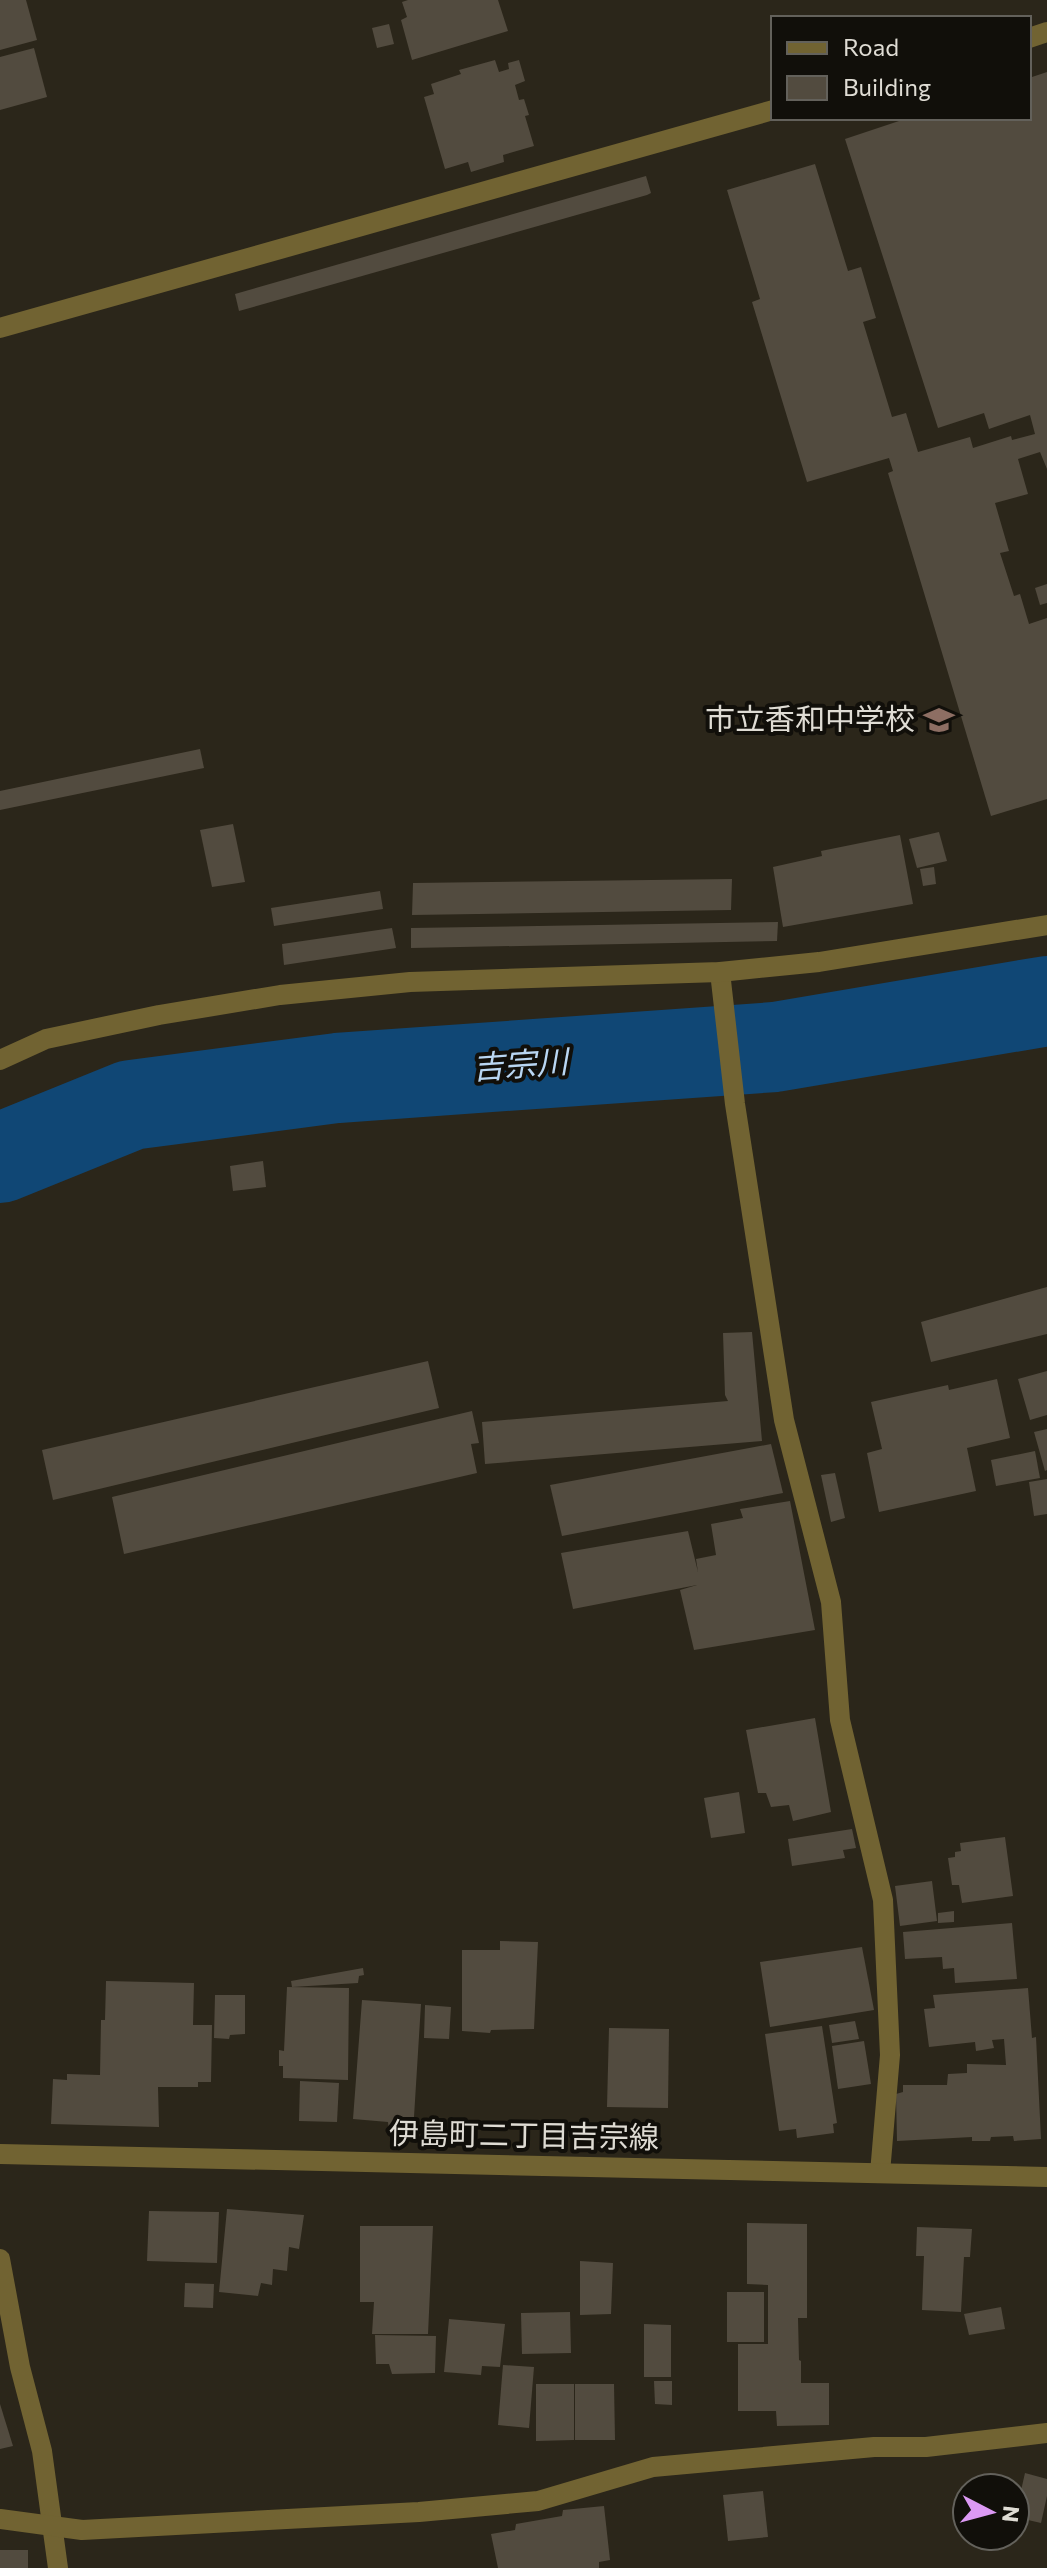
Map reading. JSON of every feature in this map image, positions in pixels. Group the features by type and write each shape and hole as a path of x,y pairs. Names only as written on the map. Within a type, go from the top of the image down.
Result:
{"street":[{"path":"0,328 771,111"},
{"path":"0,1060 46,1039 159,1015 280,995 410,982 720,972 819,962 1047,925"},
{"path":"720,972 735,1104 784,1420 831,1602 840,1720 883,1900 890,2055 880,2173"},
{"name":"伊島町二丁目吉宗線","path":"0,2154 1047,2177"},
{"path":"0,2259 20,2367 42,2451 58,2568"},
{"path":"0,2519 82,2530 434,2511 538,2501 653,2467 874,2447 926,2447 1047,2433"}],"building":[{"path":"0,0 26,0 37,40 0,50"},
{"path":"498,0 508,31 412,60 401,20 407,17 402,2"},
{"path":"389,24 394,44 377,48 372,28"},
{"path":"34,48 47,97 0,110 0,57"},
{"path":"495,60 499,72 509,69 508,63 519,60 525,81 515,85 519,100 524,99 529,115 525,116 534,146 503,155 504,162 471,172 468,162 445,169 424,97 434,94 431,84 461,74 459,70"},
{"path":"1047,72 1047,469 1040,452 1018,459 1028,494 995,503 1009,551 1000,553 1014,596 1020,594 1029,624 1047,618 1047,799 991,816 888,473 893,471 889,458 807,482 752,302 760,299 727,190 815,164 848,271 861,267 876,318 863,322 892,417 906,413 918,452 970,437 973,448 1011,436 1012,440 1035,434 1030,415 989,429 984,413 938,428 845,139 902,120 1031,120 1031,77"},
{"path":"646,176 651,193 647,195 239,311 235,294"},
{"path":"1047,584 1047,603 1040,605 1035,588"},
{"path":"200,749 204,768 0,810 0,791"},
{"path":"233,824 245,882 212,887 200,830"},
{"path":"939,832 947,861 917,868 909,839"},
{"path":"900,835 913,904 783,927 773,867 822,856 821,851"},
{"path":"934,867 936,884 923,886 920,869"},
{"path":"732,879 731,910 412,915 413,883"},
{"path":"380,891 383,909 274,926 271,908"},
{"path":"778,922 777,941 411,948 411,928"},
{"path":"392,928 396,948 284,965 282,944"},
{"path":"263,1161 266,1187 233,1191 230,1166"},
{"path":"1047,1287 1047,1334 931,1362 921,1322"},
{"path":"752,1332 762,1441 485,1464 482,1422 728,1401 725,1395 723,1333"},
{"path":"428,1361 439,1408 53,1500 42,1450"},
{"path":"1047,1371 1047,1415 1030,1420 1018,1379"},
{"path":"997,1379 1010,1438 967,1448 976,1491 879,1512 867,1453 882,1449 871,1402 948,1385 949,1390"},
{"path":"472,1411 479,1443 471,1444 477,1473 124,1554 112,1497"},
{"path":"1047,1429 1047,1470 1045,1471 1034,1432"},
{"path":"771,1444 783,1493 562,1536 550,1485"},
{"path":"1035,1451 1040,1478 996,1486 991,1460"},
{"path":"835,1473 845,1518 831,1522 821,1475"},
{"path":"1047,1479 1047,1514 1034,1516 1029,1482"},
{"path":"790,1501 815,1630 694,1650 680,1590 697,1585 573,1609 561,1553 688,1531 698,1572 696,1559 716,1555 711,1524 743,1518 740,1509"},
{"path":"815,1718 831,1812 793,1821 789,1805 771,1807 766,1793 758,1793 746,1730"},
{"path":"739,1792 745,1833 711,1838 704,1798"},
{"path":"852,1829 856,1848 843,1850 845,1858 792,1866 788,1839"},
{"path":"1005,1837 1013,1896 962,1903 959,1885 952,1885 948,1858 955,1857 955,1852 961,1851 960,1843"},
{"path":"932,1881 937,1921 900,1926 895,1886"},
{"path":"954,1911 954,1922 938,1923 938,1913"},
{"path":"1012,1923 1017,1979 955,1983 954,1968 943,1969 942,1957 905,1959 903,1932"},
{"path":"500,1941 538,1942 534,2029 491,2030 490,2033 462,2031 462,1950 500,1950"},
{"path":"862,1947 874,2010 770,2027 760,1962"},
{"path":"363,1968 364,1975 359,1976 358,1983 292,1987 291,1981"},
{"path":"106,1981 194,1983 193,2025 212,2025 211,2082 198,2082 198,2087 158,2087 159,2127 51,2124 53,2079 67,2080 67,2074 100,2075 101,2020 105,2020"},
{"path":"287,1987 349,1988 348,2080 283,2078 279,2050 284,2051"},
{"path":"1028,1988 1032,2038 1036,2037 1041,2139 1014,2141 1013,2136 991,2137 990,2141 972,2141 972,2137 897,2141 896,2094 903,2092 903,2085 947,2085 948,2074 967,2073 967,2064 1006,2065 1004,2039 992,2040 994,2048 976,2051 975,2042 929,2047 924,2009 935,2008 933,1995"},
{"path":"215,1995 245,1995 245,2034 230,2035 229,2039 214,2038"},
{"path":"362,2000 421,2004 413,2133 389,2131 388,2122 353,2119"},
{"path":"425,2005 451,2007 449,2039 424,2038"},
{"path":"855,2021 859,2039 832,2043 829,2025"},
{"path":"822,2026 837,2123 833,2124 834,2133 797,2138 796,2129 779,2131 765,2034"},
{"path":"609,2028 669,2029 668,2108 607,2107"},
{"path":"864,2041 871,2084 838,2089 832,2046"},
{"path":"300,2081 339,2083 337,2122 299,2121"},
{"path":"227,2209 304,2215 299,2249 289,2247 287,2271 273,2269 272,2285 261,2283 258,2296 219,2292"},
{"path":"149,2211 219,2212 217,2263 147,2261"},
{"path":"747,2223 807,2224 807,2318 798,2318 801,2383 829,2383 829,2425 777,2426 776,2411 738,2411 738,2344 768,2344 768,2285 747,2284"},
{"path":"360,2226 433,2226 428,2334 372,2334 374,2302 360,2302"},
{"path":"917,2227 972,2229 970,2257 964,2257 961,2312 922,2310 924,2256 916,2256"},
{"path":"580,2261 613,2263 611,2314 580,2315"},
{"path":"185,2283 214,2284 213,2308 184,2307"},
{"path":"727,2292 764,2292 764,2342 727,2342"},
{"path":"1001,2307 1005,2329 969,2335 964,2314"},
{"path":"570,2312 571,2353 522,2354 521,2313"},
{"path":"449,2319 505,2324 500,2367 482,2366 481,2375 444,2372"},
{"path":"644,2324 671,2325 671,2377 644,2377"},
{"path":"375,2335 436,2336 435,2373 392,2374 389,2364 376,2364"},
{"path":"503,2365 534,2367 529,2428 498,2425"},
{"path":"654,2381 672,2381 672,2405 655,2404"},
{"path":"536,2384 574,2384 574,2440 536,2441"},
{"path":"575,2384 614,2384 615,2440 575,2440"},
{"path":"0,2404 13,2446 0,2449"},
{"path":"1031,2475 1047,2479 1041,2523 1031,2521"},
{"path":"763,2491 768,2537 728,2541 723,2495"},
{"path":"604,2506 610,2560 599,2562 599,2568 498,2568 491,2534 515,2530 516,2524 562,2516 563,2510"},
{"path":"0,2550 28,2550 28,2568 0,2568"}],"waterway":[{"name":"吉宗川","path":"0,1158 131,1105 337,1078 775,1047 1047,1001"}],"place":[{"name":"市立香和中学校","path":"939,720"}]}
